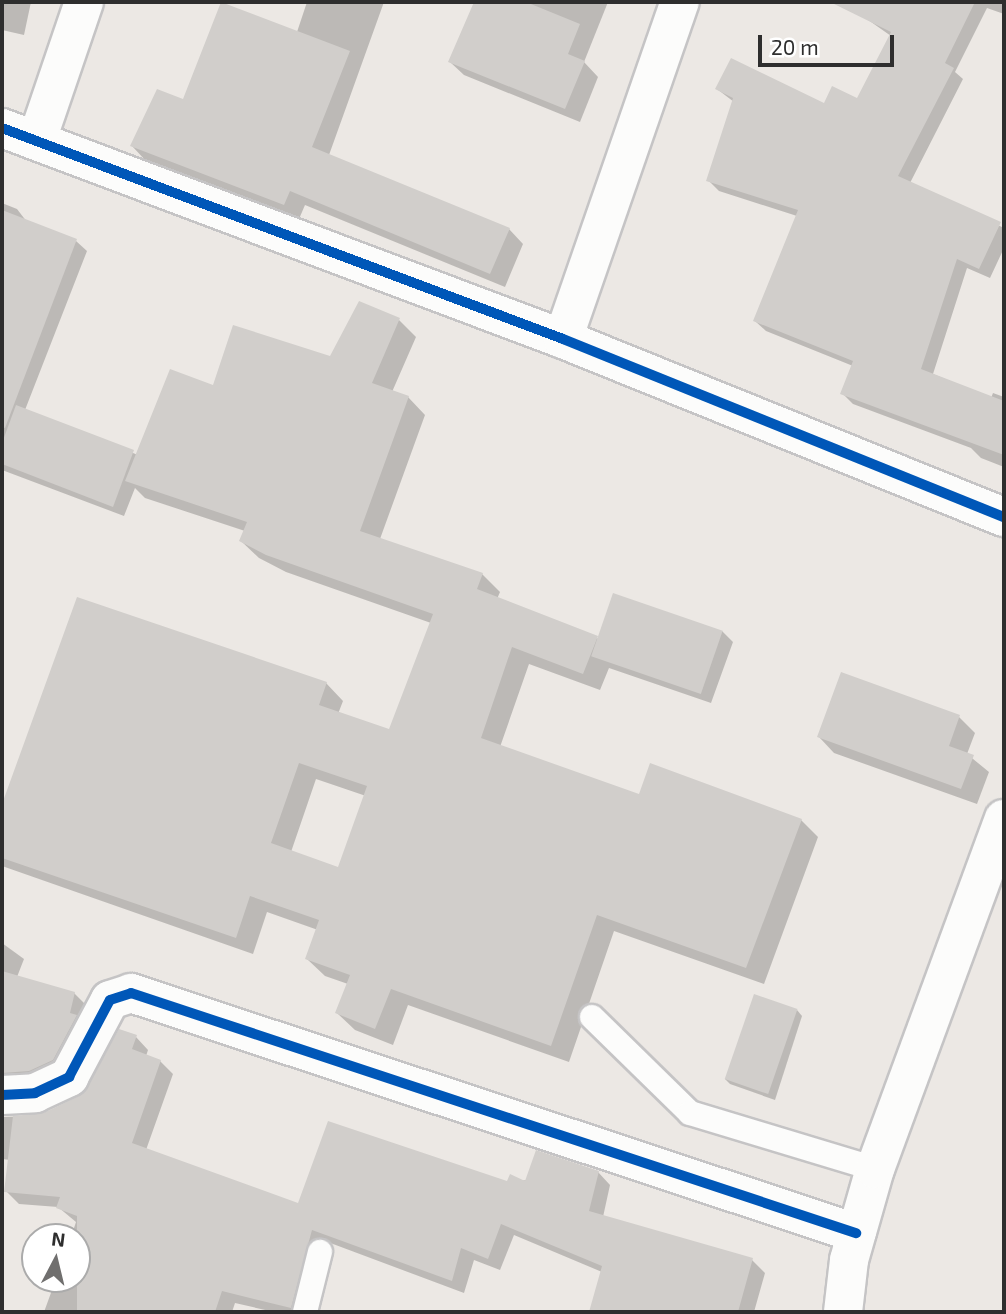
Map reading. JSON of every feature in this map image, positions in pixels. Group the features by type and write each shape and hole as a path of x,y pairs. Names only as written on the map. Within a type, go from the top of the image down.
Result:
{"street":[{"path":"37,140 84,2"},
{"path":"563,339 680,2"},
{"path":"2,128 563,339 1004,517"},
{"path":"843,1312 856,1233 875,1169 1004,819"},
{"path":"2,1095 35,1093 69,1077 110,1000 131,993 856,1233"}],"lane":[{"path":"592,1017 690,1113 875,1169"},
{"path":"304,1312 320,1252"}],"building":[{"path":"221,2 350,51 312,147 510,228 490,274 290,191 284,205 130,146 157,89 183,99"},
{"path":"474,2 526,2 580,24 568,54 585,61 565,109 448,62"},
{"path":"830,2 975,2 945,63 954,68 898,176 1001,222 979,269 957,259 921,369 1004,401 1004,455 840,394 853,361 753,321 798,210 706,181 733,98 715,89 731,58 824,103 832,86 857,98 891,32"},
{"path":"2,210 77,239 5,428 2,427"},
{"path":"359,301 400,318 372,383 409,396 360,531 483,573 477,589 598,636 583,674 512,647 481,738 639,794 650,763 802,819 746,968 597,915 551,1046 391,989 375,1029 335,1013 350,975 305,959 319,920 250,896 236,938 2,858 2,804 77,597 327,682 319,705 389,729 433,614 266,555 239,541 247,522 125,481 170,369 213,385 233,325 330,356","holes":["299,763 367,786 338,867 271,843"]},
{"path":"16,405 134,450 113,507 2,464 2,443"},
{"path":"613,593 723,631 701,694 591,656"},
{"path":"841,672 960,715 949,746 974,755 961,789 817,737"},
{"path":"2,971 75,992 70,1013 77,1015 53,1060 29,1071 2,1073"},
{"path":"754,994 797,1009 768,1094 725,1079"},
{"path":"119,1029 137,1035 132,1049 161,1060 132,1143 298,1203 328,1121 507,1181 510,1174 525,1181 536,1150 599,1171 589,1211 753,1258 738,1312 589,1312 602,1266 501,1224 488,1259 461,1248 452,1281 312,1230 291,1308 222,1291 215,1312 77,1312 77,1293 91,1293 91,1223 77,1223 77,1216 56,1208 60,1197 4,1192 13,1116 44,1113 79,1096"}],"cycle path":[{"path":"2,128 563,339 1004,517"},
{"path":"2,1095 35,1093 69,1077 110,1000 131,993 856,1233"}]}
